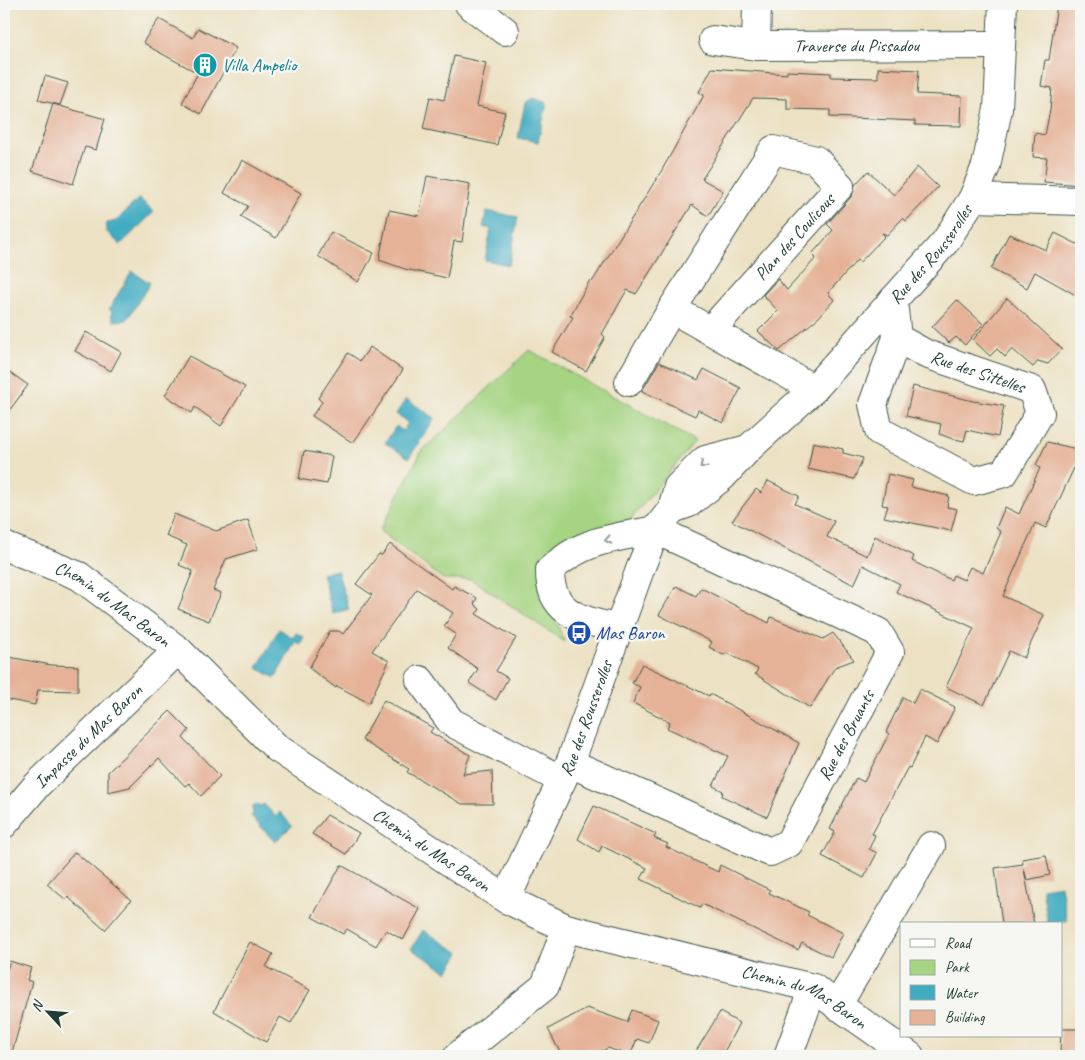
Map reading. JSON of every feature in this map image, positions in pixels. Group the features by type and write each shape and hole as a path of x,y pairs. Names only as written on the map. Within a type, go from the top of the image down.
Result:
{"street":[{"path":"469,4 505,31"},
{"path":"756,4 756,46"},
{"name":"Rue des Rousserolles","path":"506,899 566,771 618,629 678,487 705,460 748,449 814,389 946,242 973,198 986,166 998,109 1003,4"},
{"name":"Traverse du Pissadou","path":"713,40 756,46 1001,45"},
{"name":"Plan des Coulicous","path":"629,382 672,309 774,150 816,160 840,186 711,330"},
{"path":"973,198 1081,201"},
{"name":"Rue des Sittelles","path":"893,300 897,338 873,404 879,431 974,481 1004,474 1040,413 1032,390 926,354 897,338"},
{"path":"672,309 814,389"},
{"path":"618,629 579,619 560,605 550,586 550,570 567,555 589,544 664,520"},
{"name":"Rue des Bruants","path":"566,771 770,852 789,843 890,652 878,632 664,520"},
{"name":"Chemin du Mas Baron","path":"4,546 79,576 178,650 277,748 506,899 566,928 813,988 910,1056"},
{"name":"Impasse du Mas Baron","path":"4,824 37,785 178,650"},
{"path":"420,680 451,722 566,771"},
{"path":"838,1006 931,846"},
{"path":"458,1056 545,986 566,928"},
{"path":"788,1056 813,988"}],"green space":[{"path":"529,350 695,441 631,519 565,544 546,600 565,642 471,579 443,579 380,531 421,452"}],"water":[{"path":"533,98 547,103 538,142 518,138 525,103"},
{"path":"139,198 154,212 120,245 106,231 107,223 116,221"},
{"path":"487,211 518,217 509,265 485,260 491,229 483,227"},
{"path":"132,271 150,283 127,320 114,321 111,315 112,311 109,309"},
{"path":"406,399 435,418 409,458 385,443 396,426 403,431 408,423 396,414"},
{"path":"337,570 349,609 333,614 322,574"},
{"path":"279,629 292,637 296,633 304,637 300,644 295,642 275,678 257,668"},
{"path":"257,804 261,806 264,804 276,817 280,812 292,826 275,842 251,816 253,814 252,808"},
{"path":"1061,885 1067,921 1048,922 1042,888"},
{"path":"423,930 460,953 448,972 411,949"}],"building":[{"path":"1057,4 1080,4 1081,185 1044,182 1047,158 1033,157 1035,133 1045,135 1050,110 1052,88 1041,86 1045,60 1049,60"},
{"name":"Villa Ampelio","path":"159,19 193,38 198,28 236,48 201,114 182,103 198,73 143,42"},
{"path":"454,56 486,63 477,106 505,112 497,145 423,129 430,97 444,100"},
{"path":"712,68 787,74 787,71 831,73 831,77 878,78 878,68 919,70 917,94 962,96 961,126 915,125 915,121 830,117 830,110 787,109 787,99 753,98 702,179 723,191 708,216 692,205 636,294 627,290 602,334 605,337 586,371 552,352 573,317 570,316 590,280 592,282 662,170 704,95 699,92"},
{"path":"45,76 68,83 60,105 38,100"},
{"path":"53,104 105,119 96,150 85,147 73,184 32,171"},
{"path":"242,160 301,193 276,238 241,217 248,206 224,193"},
{"path":"917,167 938,187 906,221 903,218 887,235 882,233 885,236 860,262 857,260 828,293 834,300 819,317 779,351 758,331 778,311 763,295 778,279 787,290 816,258 812,254 833,230 827,224 852,196 855,185 868,171 894,195"},
{"path":"427,176 470,184 462,242 454,241 447,278 405,269 379,260 389,210 419,216"},
{"path":"331,232 374,253 358,282 318,256"},
{"path":"1055,233 1081,246 1081,298 1035,272 1027,288 991,269 1009,234 1046,250"},
{"path":"1007,298 1062,349 1048,364 1038,361 1033,367 1012,349 1005,357 997,349 990,356 973,340"},
{"path":"957,300 983,324 965,345 956,337 949,343 932,327"},
{"path":"86,332 121,352 111,371 75,351"},
{"path":"370,347 403,370 353,443 312,416 322,402 318,398 348,353 360,361"},
{"path":"189,356 245,387 221,426 195,407 192,413 165,395"},
{"path":"659,362 698,380 704,369 741,388 723,423 698,410 695,416 642,391"},
{"path":"4,368 28,385 4,418"},
{"path":"913,386 973,401 1004,406 998,437 967,430 964,441 950,438 939,434 941,424 906,416"},
{"path":"813,442 843,449 843,453 863,458 854,479 808,469"},
{"path":"1047,442 1081,450 1081,453 1046,528 1035,523 1003,596 1044,615 1024,658 1009,651 984,705 946,687 974,628 896,592 900,584 863,565 854,585 732,521 756,489 761,493 768,481 799,496 795,504 834,521 827,537 867,556 875,536 914,556 912,561 951,580 953,575 964,580 970,567 983,573 1001,532 996,528 1005,507 1019,514 1040,468 1036,465"},
{"path":"304,451 332,456 327,484 299,479"},
{"path":"888,474 913,480 911,487 949,496 947,507 957,509 951,531 884,517 888,506 882,505"},
{"path":"174,514 216,531 248,520 258,549 226,559 213,590 221,593 209,621 178,609 193,571 179,565 187,545 166,536"},
{"path":"390,544 452,589 454,586 477,598 474,604 480,609 476,614 516,638 496,671 508,678 496,700 469,683 478,669 448,648 456,634 444,626 453,613 417,589 372,651 389,661 369,703 337,686 336,688 309,668 330,631 339,631 343,634 372,595 356,584 379,554 382,555"},
{"path":"676,586 696,596 701,588 769,623 771,617 823,639 833,633 854,660 835,667 810,708 755,674 758,669 727,653 723,655 709,647 712,642 659,615"},
{"path":"4,656 51,665 78,666 78,691 38,690 35,705 4,699"},
{"path":"642,664 709,696 710,694 799,743 767,817 722,796 723,791 713,786 728,756 667,728 670,722 633,703 640,687 632,683"},
{"path":"920,689 955,707 937,744 925,737 910,768 908,767 872,834 875,835 869,849 877,853 864,878 822,856 835,832 830,829 856,778 864,782 889,734 886,732 903,697 913,703"},
{"path":"384,700 433,728 430,732 470,755 463,774 492,771 493,804 462,804 407,772 409,769 362,740"},
{"path":"170,711 189,730 183,738 220,776 201,796 189,783 185,786 159,758 130,787 108,792 108,772"},
{"path":"594,806 656,834 654,838 668,844 666,847 718,872 720,865 770,890 769,893 809,912 807,915 843,933 831,957 802,943 798,950 702,904 700,908 641,879 647,868 602,846 599,852 578,839"},
{"path":"327,815 359,833 346,854 312,834"},
{"path":"75,852 131,900 105,930 68,897 66,900 47,884"},
{"path":"1046,855 1050,875 1027,880 1024,869 1034,922 1002,922 995,868 1023,864 1022,859"},
{"path":"341,865 420,909 403,940 386,930 376,946 347,929 343,934 312,917"},
{"path":"250,942 273,954 266,967 310,990 291,1023 280,1017 266,1042 214,1011"},
{"path":"10,961 31,968 27,980 32,982 11,1056 4,1056 4,979"},
{"path":"587,1008 627,1022 632,1010 658,1020 649,1043 637,1039 630,1056 608,1048 593,1056 562,1056 548,1029"},
{"path":"720,1012 739,1023 722,1056 693,1056"},
{"path":"1062,1029 1081,1029 1081,1054 1060,1054"}],"place":[{"name":"Villa Ampelio","path":"205,65"},
{"name":"Mas Baron","path":"579,633"}]}
